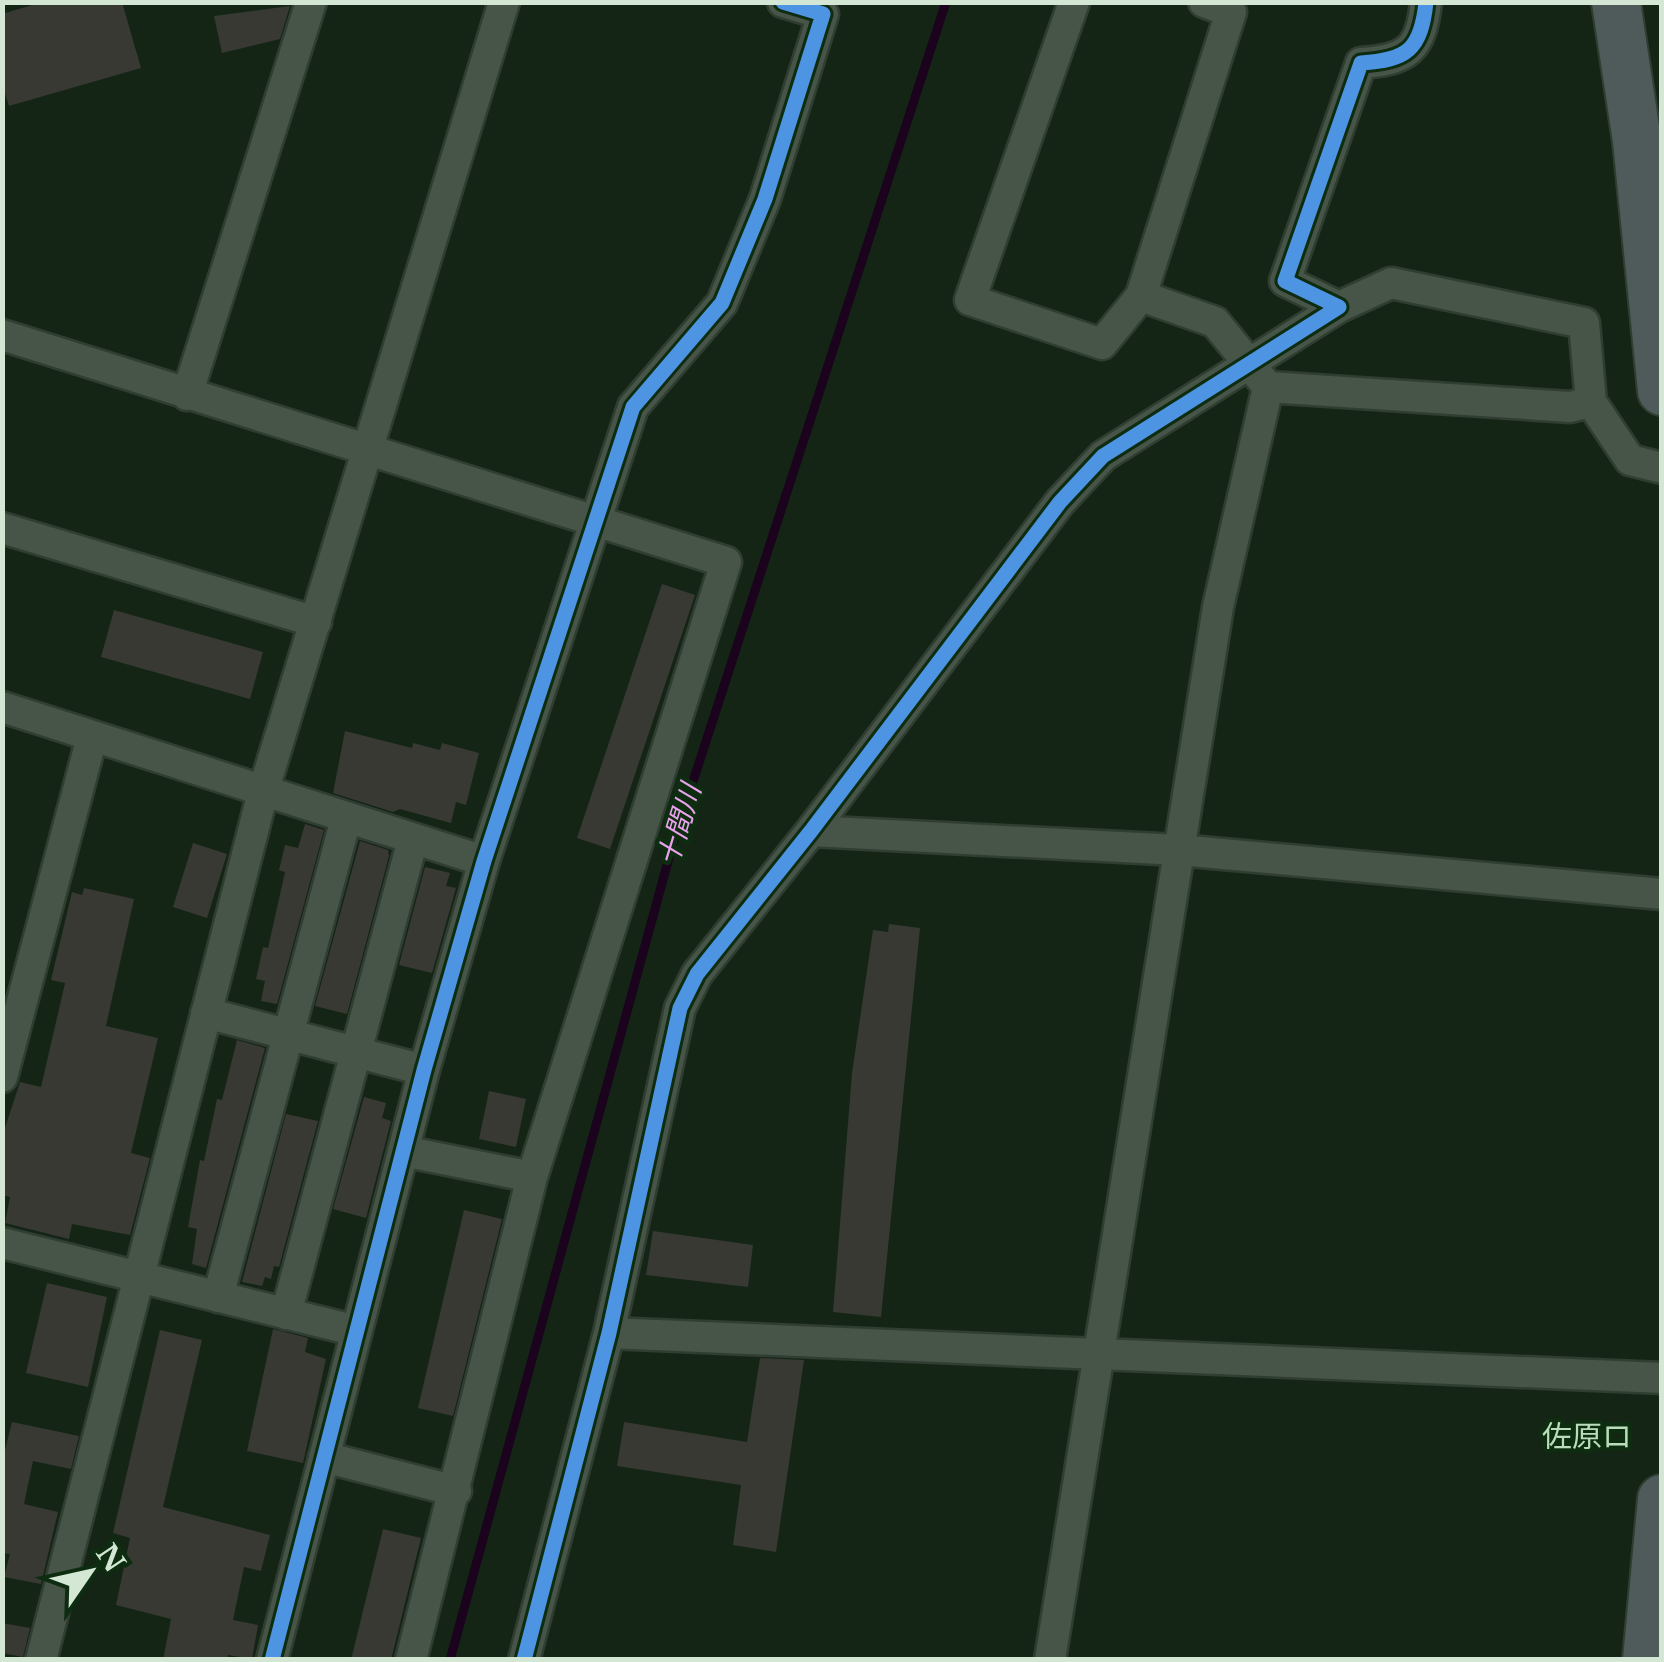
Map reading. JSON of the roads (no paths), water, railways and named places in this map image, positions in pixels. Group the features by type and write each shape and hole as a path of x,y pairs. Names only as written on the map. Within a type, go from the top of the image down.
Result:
{"main road":[{"path":"1616,2 1637,141 1662,392"},
{"path":"1647,1660 1662,1499"}],"street":[{"path":"187,395 311,2"},
{"path":"41,1660 263,792 504,2"},
{"path":"272,1660 424,1070 484,861 596,520 634,407 722,302 765,199 823,14 783,2"},
{"path":"1074,2 970,300 1102,344 1141,296 1231,12 1204,2"},
{"path":"1339,307 1285,280 1361,63 1397,60 1414,47 1426,2"},
{"path":"524,1660 609,1332 680,1008 697,974 811,831 1060,502 1103,456 1339,307 1391,283 1584,323 1591,402 1630,460 1662,468"},
{"path":"1050,1660 1218,607 1268,387 1251,360 1215,322 1141,296"},
{"path":"2,335 726,562 532,1177 412,1660"},
{"path":"1268,387 1570,407 1591,402"},
{"path":"2,528 316,622"},
{"path":"2,707 484,861"},
{"path":"2,1077 92,737"},
{"path":"218,1297 346,818"},
{"path":"811,831 1179,850 1662,894"},
{"path":"286,1314 413,839"},
{"path":"206,1013 424,1070"},
{"path":"403,1151 532,1177"},
{"path":"2,1243 357,1331"},
{"path":"609,1332 1662,1378"},
{"path":"324,1457 456,1491"}],"waterway":[{"name":"十間川","path":"450,1660 673,843 946,2"}],"district":[{"name":"佐原ロ","path":"1587,1437"}]}
